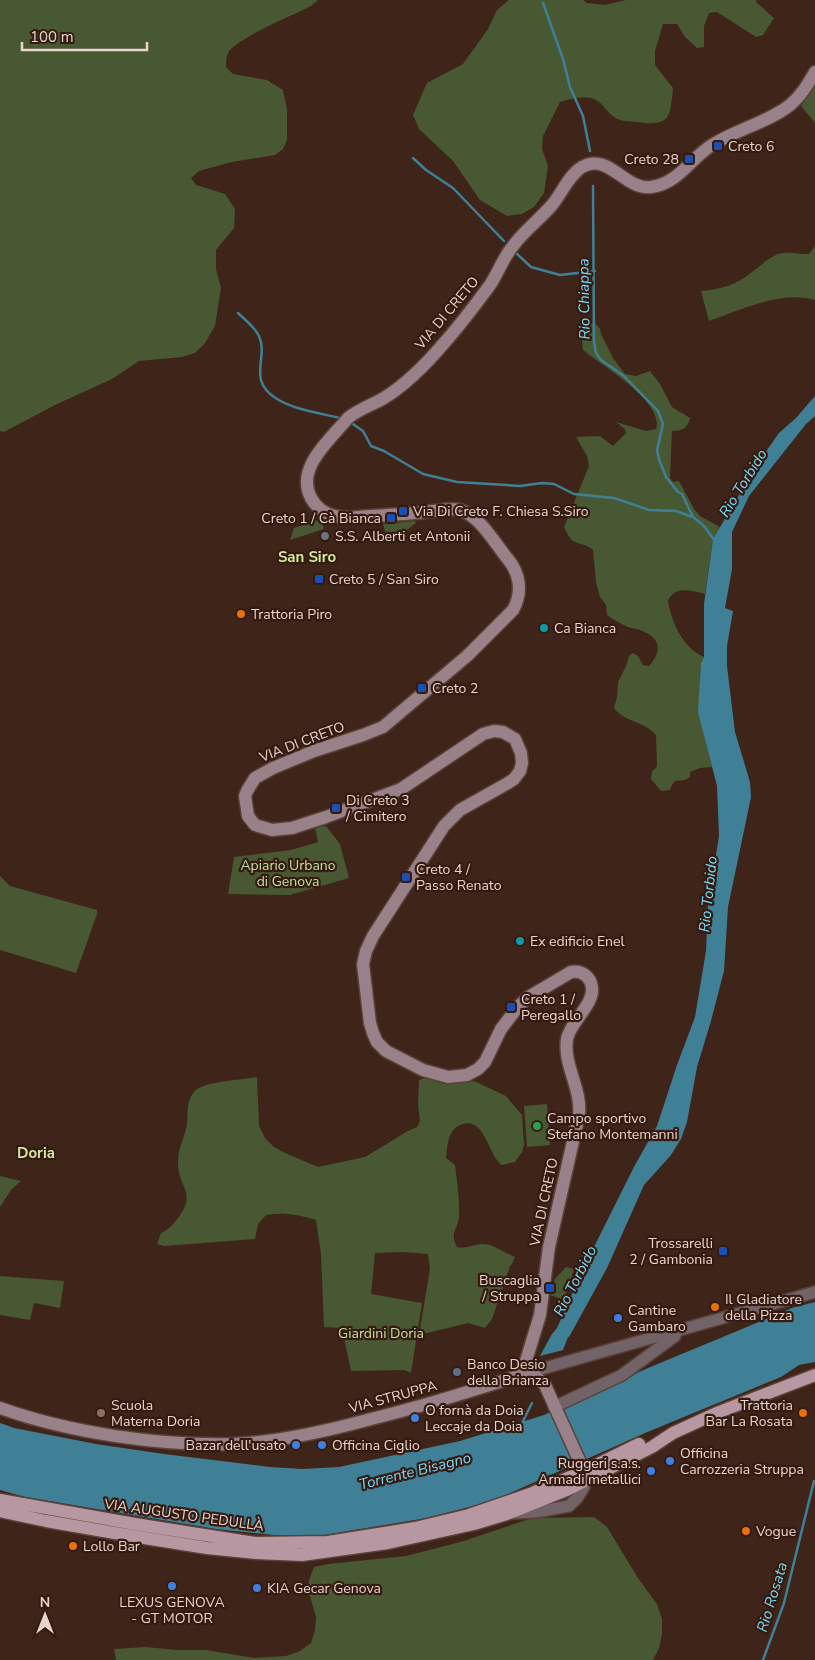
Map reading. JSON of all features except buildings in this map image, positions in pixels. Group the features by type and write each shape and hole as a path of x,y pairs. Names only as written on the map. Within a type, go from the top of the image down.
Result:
{"main road":[{"name":"VIA DI CRETO","path":"527,1373 525,1364 540,1316 556,1210 579,1115 579,1098 566,1050 567,1037 592,995 590,979 580,972 571,972 527,998 508,1019 482,1066 467,1075 448,1077 423,1070 405,1062 386,1051 377,1042 370,1023 363,972 364,957 373,936 444,826 460,810 514,780 520,771 522,763 520,749 514,739 503,732 494,731 483,734 401,789 292,828 281,830 264,829 256,825 248,816 245,802 246,791 263,772 314,751 376,731 392,720 467,656 513,610 517,603 519,583 514,565 474,517 462,510 446,509 407,514 338,517 326,513 313,502 307,489 308,474 313,460 348,418 397,389 445,343 490,284 517,240 554,204 574,174 583,167 594,164 605,165 628,182 640,186 652,187 668,182 713,144 780,112 791,104 802,92 815,72"},
{"path":"527,1373 535,1376 545,1386 584,1471 640,1443 673,1433 743,1402 815,1375"},
{"name":"VIA STRUPPA","path":"0,1408 45,1421 131,1438 162,1442 234,1444 285,1438 337,1428 406,1410 527,1373"},
{"name":"VIA AUGUSTO PEDULLÀ","path":"0,1500 256,1543 328,1542 415,1528 469,1515 530,1494 584,1471"},
{"name":"VIA AUGUSTO PEDULLÀ","path":"0,1511 46,1521 207,1548 256,1554 302,1555 412,1538 474,1524 507,1514 563,1492 584,1471"}],"street":[{"name":"VIA STRUPPA","path":"527,1373 815,1292"},
{"path":"555,1408 622,1374 669,1339 695,1326"},
{"path":"630,1344 641,1349 632,1366"},
{"path":"545,1386 548,1374 557,1365"}],"green space":[{"path":"0,0 318,0 311,6 247,38 231,49 227,55 226,67 233,74 267,80 283,90 287,109 287,140 283,149 275,155 232,162 199,171 191,178 196,185 225,194 235,209 234,228 216,250 216,269 221,288 215,326 205,343 195,353 182,357 139,361 112,379 55,405 4,432 0,431"},
{"path":"509,0 583,0 587,3 605,5 626,0 756,0 774,18 763,35 756,37 717,12 709,13 704,26 704,47 697,48 685,37 677,24 663,24 655,51 655,65 673,88 671,106 667,118 657,123 625,121 611,115 595,99 587,97 560,102 543,136 542,149 548,166 544,193 534,207 522,214 507,216 480,200 453,161 419,129 413,115 427,83 463,64 488,29 497,10"},
{"path":"815,83 815,123 801,106"},
{"path":"815,246 815,300 802,298 775,299 709,321 701,291 722,288 734,283 778,254 809,254"},
{"path":"589,322 597,325 600,329 613,358 625,374 636,376 650,371 660,384 672,407 690,418 684,428 672,431 670,478 673,482 679,481 694,509 700,516 720,527 713,539 705,594 684,590 675,593 668,601 672,618 679,634 696,653 704,657 701,667 700,706 712,767 700,768 690,772 690,777 685,780 675,781 670,790 661,791 651,779 652,771 657,765 656,735 646,727 618,713 614,708 618,682 629,656 633,653 638,656 643,665 649,666 657,654 657,644 652,636 638,629 625,626 607,615 606,605 600,597 596,582 593,550 573,541 564,527 589,466 587,456 576,437 600,436 613,446 626,433 625,429 616,422 646,431 656,429 656,418 651,407 642,396 583,350 582,340"},
{"path":"321,519 324,529 290,540 294,528"},
{"path":"415,521 416,523 389,544 383,524"},
{"name":"Apiario Urbano di Genova","path":"326,826 340,844 349,878 290,895 228,894 234,857 291,850 318,842 315,827"},
{"path":"0,876 10,886 97,910 76,973 0,950"},
{"name":"Giardini Doria","path":"257,1077 259,1126 265,1138 274,1147 318,1167 365,1157 417,1127 420,1121 418,1105 419,1080 424,1078 454,1083 474,1081 506,1096 522,1115 524,1145 522,1152 515,1162 502,1165 497,1160 480,1130 474,1125 467,1123 458,1126 452,1132 446,1158 455,1165 457,1178 459,1217 454,1238 457,1247 463,1248 485,1244 515,1257 510,1266 492,1319 485,1328 468,1323 419,1335 430,1269 428,1254 403,1252 375,1253 371,1294 422,1303 411,1373 404,1370 351,1371 342,1328 324,1327 321,1254 316,1220 291,1214 266,1215 258,1224 255,1239 164,1246 157,1244 161,1233 169,1228 178,1218 186,1202 187,1196 180,1178 178,1161 192,1095 195,1091 206,1085"},
{"name":"Campo sportivo Stefano Montemanni","path":"547,1104 550,1145 527,1147 524,1106"},
{"path":"0,1176 21,1181 11,1190 0,1207"},
{"path":"566,1267 574,1269 564,1300 550,1295 555,1279"},
{"path":"0,1276 64,1281 60,1308 34,1303 30,1320 0,1315"},
{"path":"594,1517 607,1527 638,1578 657,1604 662,1619 662,1634 659,1648 653,1660 116,1660 114,1649 146,1647 206,1650 254,1658 286,1656 300,1651 311,1643 316,1617 309,1593 309,1580 314,1567 406,1556 464,1541 532,1518"}],"water":[{"path":"815,396 815,416 806,424 749,496 732,532 732,569 725,608 733,611 727,646 727,666 735,732 750,782 751,797 728,907 724,971 697,1067 687,1122 681,1139 671,1155 644,1185 607,1268 568,1337 563,1350 540,1356 557,1328 584,1267 635,1165 657,1126 695,1017 706,951 708,905 719,836 717,786 698,712 701,663 704,657 704,604 713,539 760,460 779,433 796,418"},
{"name":"Torrente Bisagno","path":"815,1302 815,1362 799,1365 781,1377 645,1433 492,1501 427,1518 318,1536 274,1535 216,1529 25,1497 0,1490 0,1423 14,1428 96,1444 164,1454 270,1467 302,1469 339,1467 460,1441 544,1415 648,1368 792,1308"}],"waterway":[{"name":"Rio Chiappa","path":"543,3 563,59 570,87 583,116 590,151"},
{"path":"413,158 426,170 453,188 504,241"},
{"name":"Rio Chiappa","path":"593,186 594,342 596,353 601,360 624,376 658,411 663,424 657,450 666,477 678,492 682,494 693,517 704,526 715,541"},
{"path":"516,253 531,267 560,275 595,271"},
{"path":"238,313 252,326 259,336 262,352 260,377 268,392 291,406 340,418"},
{"path":"353,424 363,431 371,446 384,451 423,474 457,482 520,486 542,483 554,484 574,494 614,498 649,510 676,511 693,517"},
{"name":"Rio Torbido","path":"522,1423 532,1403"},
{"name":"Rio Rosata","path":"763,1660 784,1603 814,1481"}],"place":[{"name":"Creto 6","path":"718,146"},
{"name":"Creto 28","path":"689,159"},
{"name":"Via Di Creto F. Chiesa S.Siro","path":"403,511"},
{"name":"Creto 1 / Cà Bianca","path":"391,518"},
{"name":"S.S. Alberti et Antonii","path":"325,536"},
{"name":"Creto 5 / San Siro","path":"319,579"},
{"name":"Trattoria Piro","path":"241,614"},
{"name":"Ca Bianca","path":"544,628"},
{"name":"Creto 2","path":"422,688"},
{"name":"Di Creto 3 / Cimitero","path":"336,808"},
{"name":"Creto 4 / Passo Renato","path":"406,877"},
{"name":"Ex edificio Enel","path":"520,941"},
{"name":"Creto 1 / Peregallo","path":"511,1007"},
{"name":"Campo sportivo Stefano Montemanni","path":"537,1126"},
{"name":"Trossarelli 2 / Gambonia","path":"723,1251"},
{"name":"Buscaglia / Struppa","path":"550,1288"},
{"name":"Il Gladiatore della Pizza","path":"715,1307"},
{"name":"Cantine Gambaro","path":"618,1318"},
{"name":"Banco Desio della Brianza","path":"457,1372"},
{"name":"Scuola Materna Doria","path":"101,1413"},
{"name":"Trattoria Bar La Rosata","path":"803,1413"},
{"name":"O fornà da Doia Leccaje da Doia","path":"415,1418"},
{"name":"Bazar dell'usato","path":"296,1445"},
{"name":"Officina Ciglio","path":"322,1445"},
{"name":"Officina Carrozzeria Struppa","path":"670,1461"},
{"name":"Ruggeri s.a.s. Armadi metallici","path":"651,1471"},
{"name":"Vogue","path":"746,1531"},
{"name":"Lollo Bar","path":"73,1546"},
{"name":"LEXUS GENOVA - GT MOTOR","path":"172,1586"},
{"name":"KIA Gecar Genova","path":"257,1588"}],"district":[{"name":"San Siro","path":"307,557"},
{"name":"Doria","path":"36,1153"}]}
